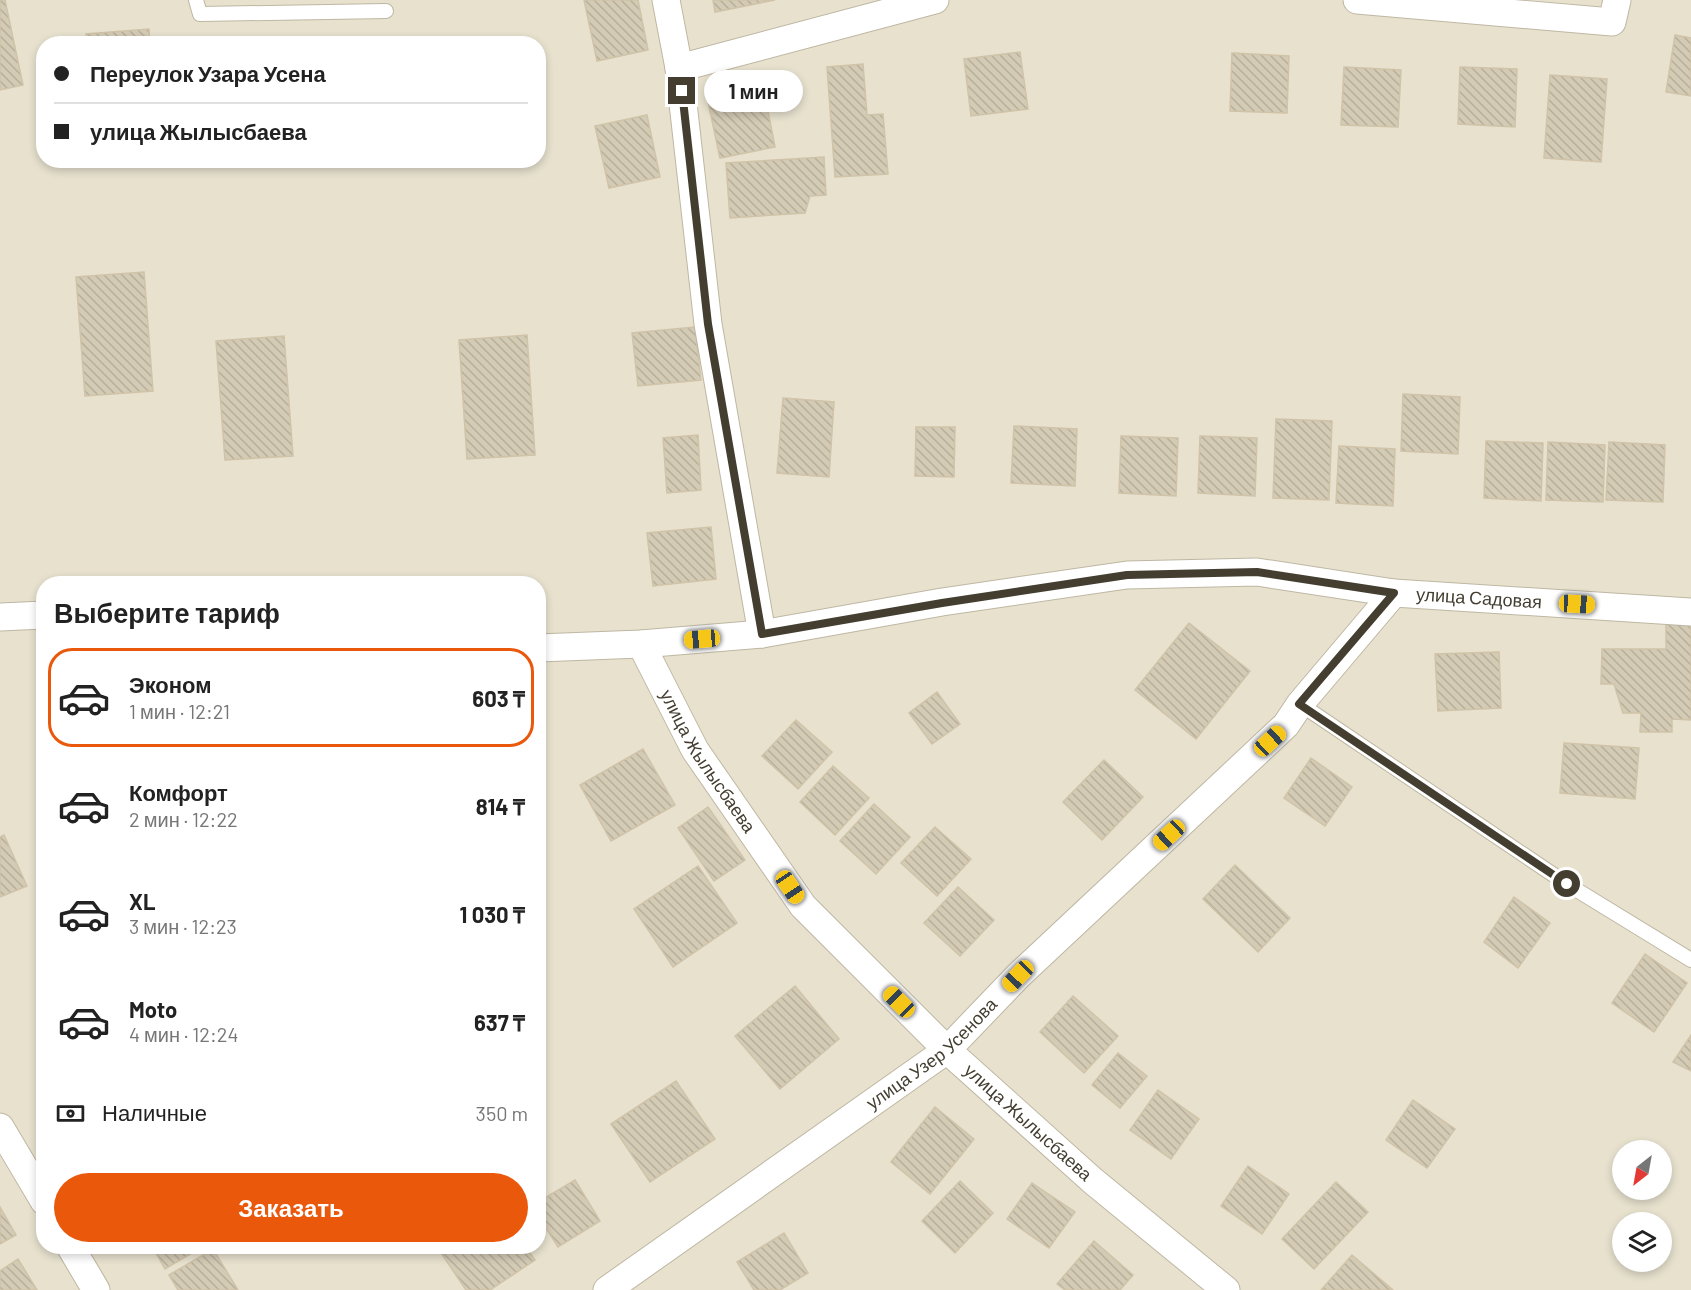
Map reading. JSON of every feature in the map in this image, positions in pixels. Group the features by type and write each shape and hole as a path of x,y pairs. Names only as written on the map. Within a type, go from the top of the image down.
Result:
{"street":[{"path":"666,0 679,68 708,324 765,633"},
{"path":"679,68 935,0"},
{"path":"1357,0 1612,22 1617,0"},
{"name":"улица Садовая","path":"546,648 641,644 765,633 1127,575 1257,572 1394,593 1691,612"},
{"name":"улица Узер Усенова","path":"608,1290 947,1050 1018,976 1286,725 1299,704 1394,593"},
{"path":"0,617 36,615"},
{"name":"улица Жылысбаева","path":"641,644 695,750 803,906 947,1050 1093,1181 1226,1290"},
{"path":"0,1127 36,1188"},
{"path":"75,1254 96,1290"}],"lane":[{"path":"196,0 200,14 386,11"},
{"path":"1299,704 1567,884 1691,960"}],"shaded area":[{"path":"0,0 1691,0 1691,1290 0,1290"}],"building":[{"path":"0,0 5,0 23,85 0,90"},
{"path":"584,0 638,0 648,50 597,61"},
{"path":"713,0 775,0 715,12"},
{"path":"149,29 149,36 86,36 86,34"},
{"path":"1675,35 1691,38 1691,96 1666,92"},
{"path":"1020,52 1028,109 971,116 964,59"},
{"path":"1232,53 1289,56 1287,113 1230,111"},
{"path":"863,64 867,115 883,114 888,174 835,177 827,67"},
{"path":"1344,67 1401,70 1398,127 1341,125"},
{"path":"1460,67 1517,69 1515,127 1458,124"},
{"path":"1550,75 1607,79 1601,162 1544,158"},
{"path":"764,91 775,147 720,158 708,102"},
{"path":"647,115 660,177 609,188 595,126"},
{"path":"824,157 826,195 810,196 805,213 730,218 726,163"},
{"path":"144,272 153,391 85,396 76,277"},
{"path":"695,327 701,380 638,386 632,333"},
{"path":"527,335 535,455 467,459 459,340"},
{"path":"284,336 293,456 225,460 216,341"},
{"path":"1403,394 1460,397 1458,454 1401,451"},
{"path":"783,398 834,402 829,477 777,473"},
{"path":"1276,419 1332,421 1329,500 1273,498"},
{"path":"1014,426 1077,429 1075,486 1011,483"},
{"path":"916,427 955,427 954,477 915,476"},
{"path":"698,435 701,490 667,493 663,438"},
{"path":"1121,436 1178,438 1176,496 1119,493"},
{"path":"1200,436 1257,438 1255,496 1198,493"},
{"path":"1486,441 1543,443 1541,501 1484,498"},
{"path":"1548,442 1605,445 1603,502 1546,500"},
{"path":"1609,442 1665,445 1663,502 1606,500"},
{"path":"1339,446 1395,449 1393,506 1336,503"},
{"path":"711,527 716,579 653,586 647,533"},
{"path":"1666,619 1691,619 1691,720 1672,719 1672,732 1640,732 1641,713 1623,713 1614,684 1601,684 1602,649 1666,649"},
{"path":"1189,623 1250,671 1196,739 1135,690"},
{"path":"1499,652 1501,708 1438,711 1435,654"},
{"path":"937,692 960,724 932,744 909,713"},
{"path":"796,720 832,752 798,789 762,756"},
{"path":"1564,743 1639,748 1635,799 1560,793"},
{"path":"643,749 675,805 611,841 580,785"},
{"path":"1311,758 1352,787 1325,826 1284,798"},
{"path":"1104,760 1143,797 1102,840 1063,802"},
{"path":"833,766 869,798 835,835 800,802"},
{"path":"874,804 910,837 876,874 840,841"},
{"path":"708,807 745,860 714,881 678,828"},
{"path":"935,827 971,859 937,896 901,863"},
{"path":"4,835 27,886 0,897 0,837"},
{"path":"1235,865 1290,918 1258,952 1203,899"},
{"path":"698,866 737,923 673,967 634,909"},
{"path":"958,887 994,920 960,956 924,923"},
{"path":"1514,897 1550,923 1518,968 1484,942"},
{"path":"1645,954 1687,983 1654,1032 1612,1003"},
{"path":"795,986 839,1039 780,1089 735,1036"},
{"path":"1073,996 1118,1036 1084,1073 1040,1032"},
{"path":"1691,1035 1691,1071 1673,1062"},
{"path":"1118,1053 1147,1076 1120,1108 1092,1085"},
{"path":"676,1081 715,1139 650,1182 611,1124"},
{"path":"1158,1090 1199,1119 1171,1159 1130,1130"},
{"path":"1413,1100 1455,1129 1427,1168 1386,1140"},
{"path":"935,1107 974,1139 930,1194 891,1162"},
{"path":"1248,1166 1289,1194 1262,1234 1221,1206"},
{"path":"575,1180 600,1221 558,1247 546,1228 546,1197"},
{"path":"960,1181 993,1213 955,1253 922,1221"},
{"path":"1336,1182 1368,1212 1314,1269 1282,1239"},
{"path":"1032,1183 1075,1212 1049,1248 1007,1219"},
{"path":"0,1207 16,1235 0,1244"},
{"path":"784,1233 808,1273 780,1290 754,1290 737,1262"},
{"path":"1094,1241 1133,1275 1120,1290 1065,1290 1057,1284"},
{"path":"157,1254 190,1254 165,1269"},
{"path":"205,1254 216,1254 238,1290 178,1290 169,1275"},
{"path":"442,1254 531,1254 535,1260 490,1290 466,1290"},
{"path":"1352,1255 1393,1290 1321,1290"},
{"path":"18,1259 37,1290 0,1290 0,1271"}],"route":[{"path":"682,91 708,324 762,634 942,603 1127,575 1257,572 1394,593 1299,704 1567,884"}]}
